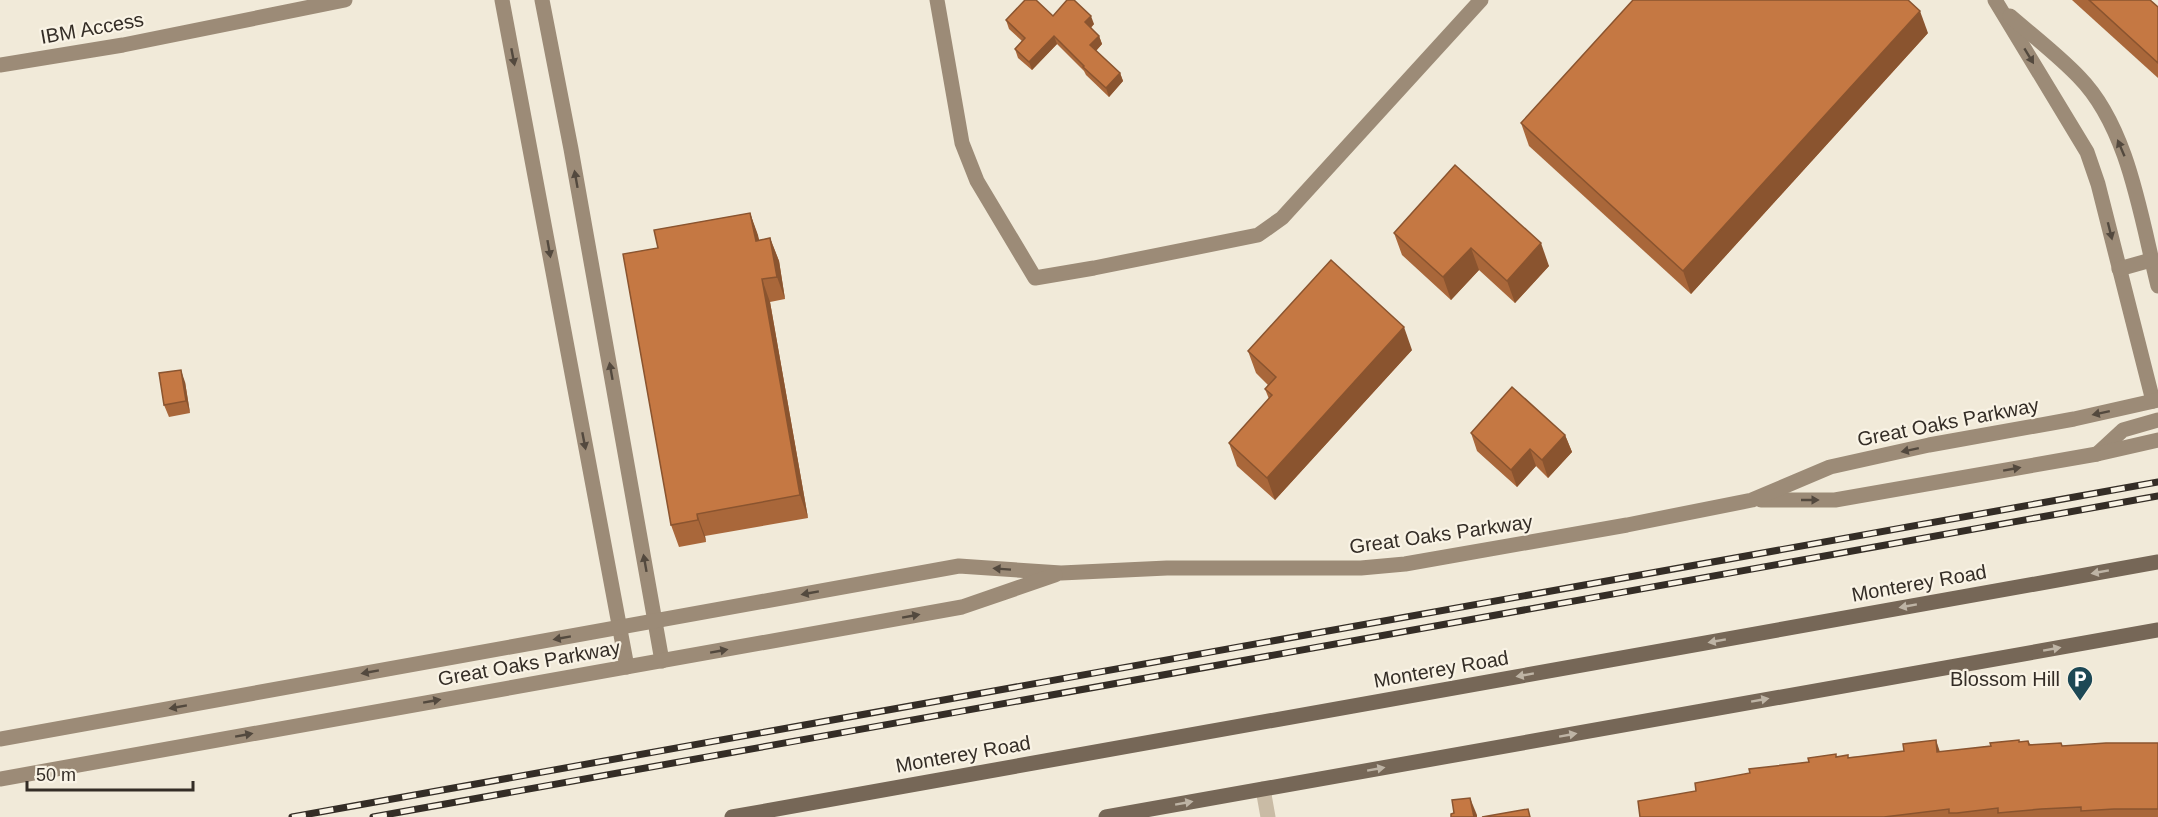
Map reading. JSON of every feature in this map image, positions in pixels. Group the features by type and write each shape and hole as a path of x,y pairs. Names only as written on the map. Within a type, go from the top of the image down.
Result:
{"main road":[{"name":"IBM Access","path":"0,65 123,45 345,0"},
{"path":"502,0 627,667"},
{"path":"542,0 571,149 662,662"},
{"path":"937,0 962,142 977,182 1035,278 1258,235 1282,218 1481,0"},
{"path":"1997,3 2079,77 2110,123 2125,156 2158,286"},
{"path":"1997,3 2087,152 2098,184 2155,400"},
{"path":"2119,269 2151,260"},
{"name":"Great Oaks Parkway","path":"1752,500 1830,467 2074,419 2155,400"},
{"path":"2097,454 2123,430 2158,420"},
{"name":"Great Oaks Parkway","path":"0,739 959,566 1061,573 1167,568 1361,568 1405,564 1627,525 1752,500 1835,500 2097,454 2158,440"},
{"name":"Monterey Road","path":"732,817 2158,562"},
{"name":"Great Oaks Parkway","path":"0,779 962,607 1061,573"},
{"path":"1106,817 2158,630"}],"street":[{"path":"1263,789 1268,817"}],"building":[{"path":"1025,0 1036,0 1053,16 1067,0 1074,0 1091,16 1085,22 1099,36 1090,45 1120,73 1106,88 1054,36 1029,62 1015,49 1025,38 1006,20"},
{"path":"1633,0 1908,0 1920,11 1683,271 1521,123"},
{"path":"2089,0 2150,0 2158,7 2158,63"},
{"path":"1455,165 1541,243 1507,281 1471,248 1443,277 1394,233"},
{"path":"750,213 756,241 770,238 777,277 762,279 800,495 697,514 698,520 671,525 623,254 658,248 654,230"},
{"path":"1331,260 1404,327 1267,478 1229,443 1272,395 1265,389 1276,377 1248,351"},
{"path":"181,370 186,401 164,405 159,373"},
{"path":"1512,387 1565,435 1542,460 1530,449 1511,470 1471,433"},
{"path":"1936,740 1937,752 1991,746 1990,743 2019,740 2019,742 2028,741 2029,745 2061,743 2062,746 2158,743 2158,809 2081,811 2081,807 1998,813 1998,808 1949,813 1949,809 1884,817 1640,817 1638,801 1696,791 1695,783 1750,773 1749,769 1809,762 1808,758 1836,754 1836,757 1848,755 1848,758 1904,751 1903,744"},
{"path":"1470,798 1474,817 1451,817 1454,813 1452,800"},
{"path":"1528,809 1530,817 1482,817"}],"railway":[{"path":"292,817 2158,482"},
{"path":"373,817 2158,496"}],"place":[{"name":"Blossom Hill","path":"2080,702"}]}
